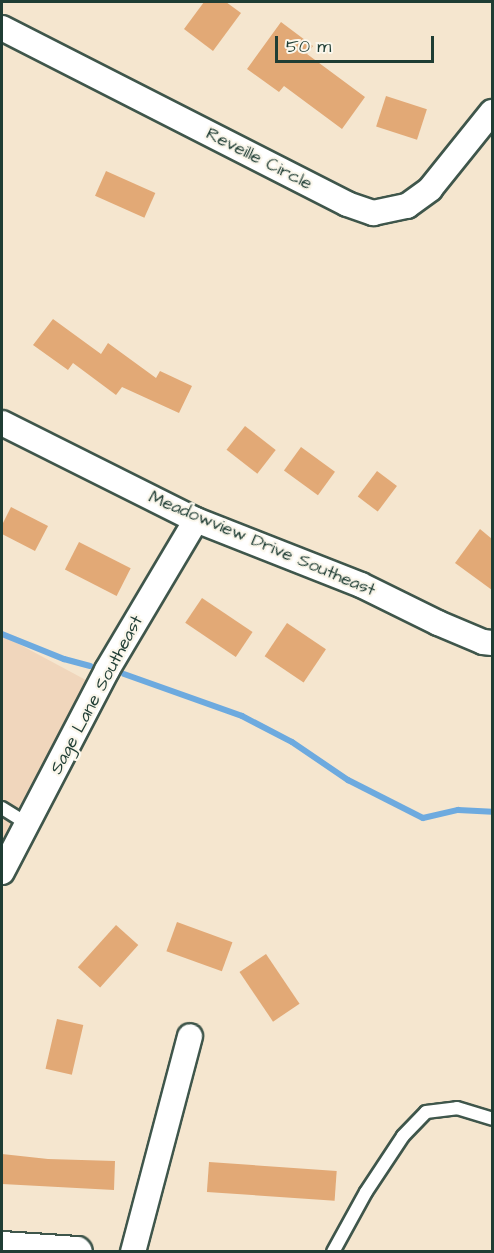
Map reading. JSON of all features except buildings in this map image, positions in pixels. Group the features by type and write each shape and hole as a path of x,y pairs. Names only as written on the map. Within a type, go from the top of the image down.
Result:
{"street":[{"name":"Reveille Circle","path":"2,28 347,204 373,213 407,206 430,189 492,112"},
{"name":"Meadowview Drive Southeast","path":"2,423 196,520 361,585 438,623 483,642 492,643"},
{"name":"Sage Lane Southeast","path":"2,873 107,670 196,520"},
{"path":"134,1251 190,1036"},
{"path":"2,1247 77,1251"}],"lane":[{"path":"2,808 28,824"},
{"path":"333,1251 366,1192 403,1136 426,1112 457,1108 492,1119"}],"shaded area":[{"path":"2,635 97,686 2,843"}],"waterway":[{"path":"2,634 64,659 90,666"},
{"path":"124,674 242,716 292,742 348,780 423,818 458,810 492,812"}]}
